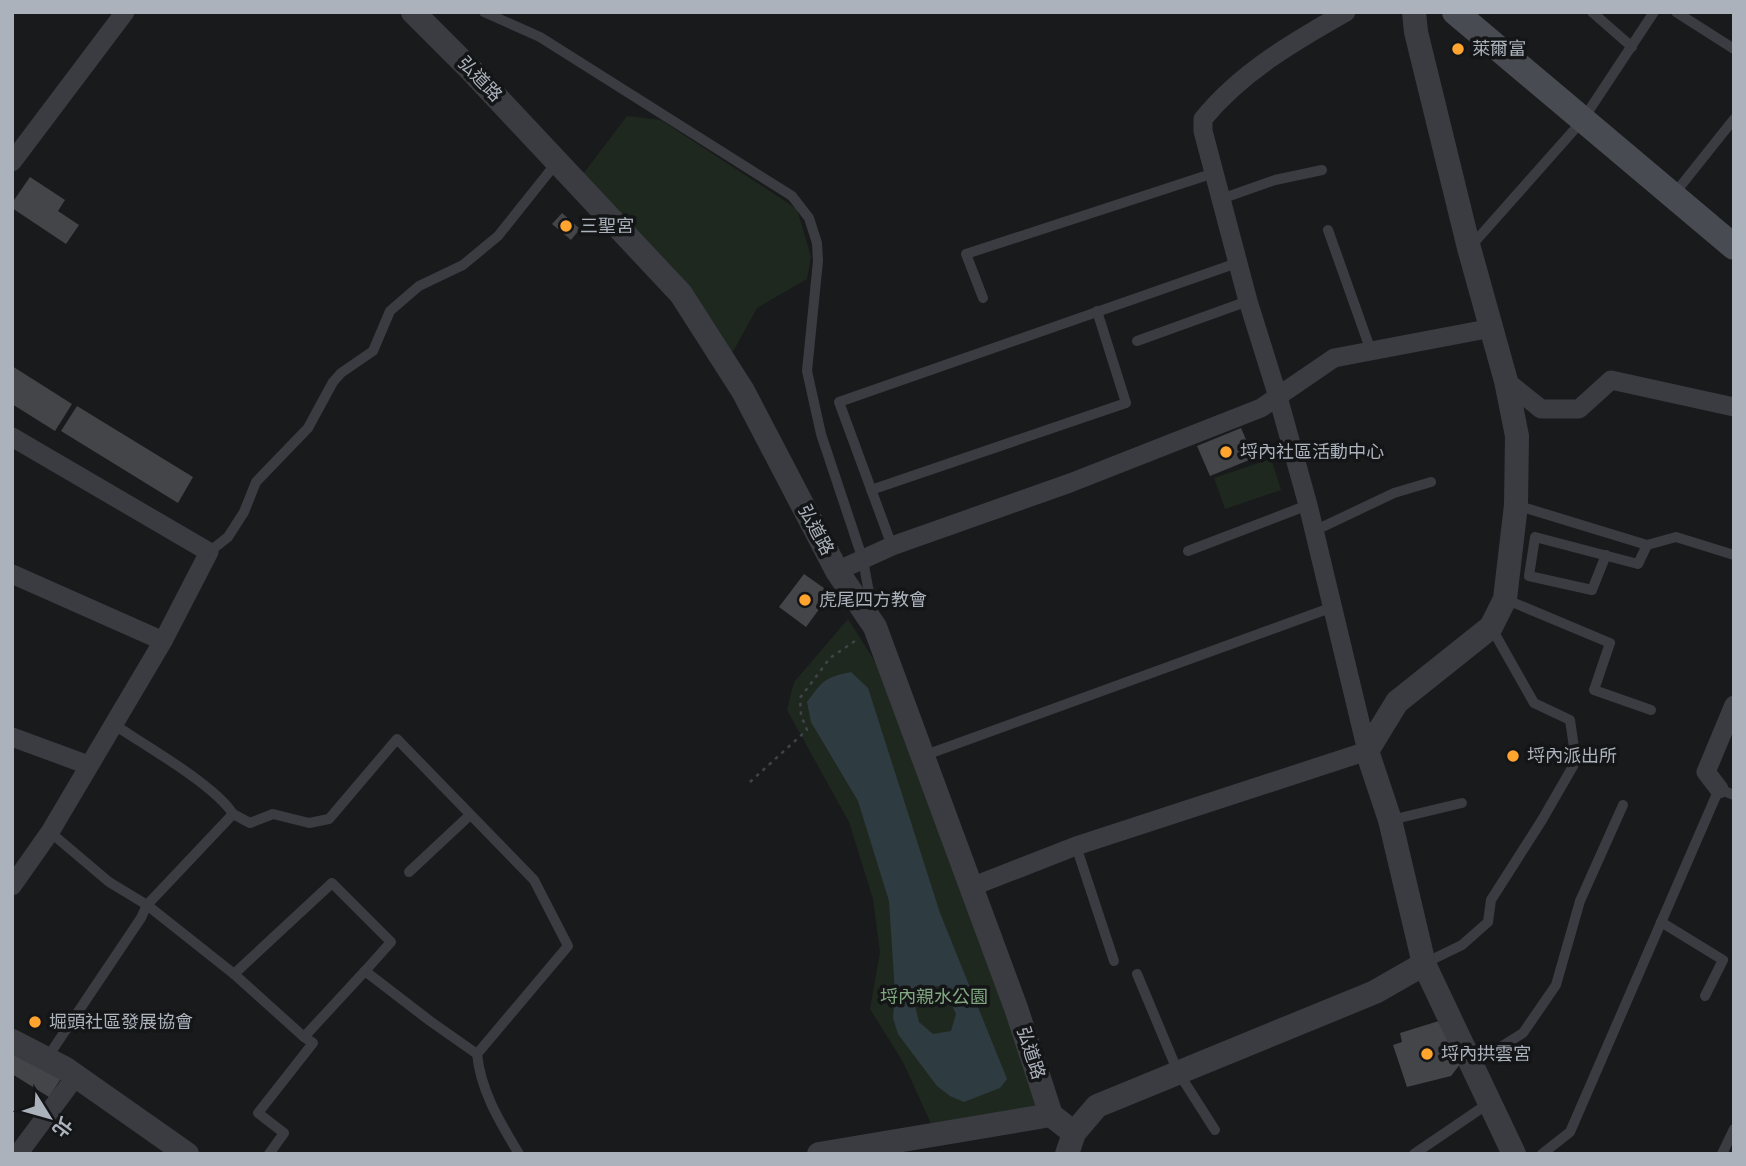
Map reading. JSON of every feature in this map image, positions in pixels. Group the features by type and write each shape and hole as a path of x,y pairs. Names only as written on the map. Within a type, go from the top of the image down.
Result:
{"main road":[{"path":"1455,12 1734,247"}],"street":[{"path":"12,162 125,12"},
{"name":"弘道路","path":"413,12 681,294 743,391 837,570 875,627 1016,1009 1051,1115"},
{"path":"1346,12 1290,44 1246,77 1203,118 1203,131 1237,263 1308,505 1367,751 1390,820 1424,964 1514,1154"},
{"path":"971,887 1076,846 1367,751 1397,702 1491,626 1505,598 1516,505 1517,436 1506,381 1469,248 1416,32 1414,12"},
{"path":"837,570 892,546 1070,483 1261,408 1334,358 1492,328"},
{"path":"1506,381 1541,409 1579,409 1611,380 1734,407"},
{"path":"12,437 209,552 163,641 112,723 50,832 13,884"},
{"path":"12,574 163,641"},
{"path":"1726,792 1706,772 1734,705"},
{"path":"12,737 88,765"},
{"path":"819,1154 1051,1115 1070,1143 1097,1106 1375,992 1424,964"},
{"path":"12,1041 76,1076 187,1154"},
{"path":"18,1154 76,1076"}],"lane":[{"path":"484,12 540,37 597,72 792,196 809,218 817,243 818,261 807,371 821,435 863,559 875,627"},
{"path":"1592,12 1632,47"},
{"path":"1469,248 1582,121 1654,12"},
{"path":"1676,12 1734,49"},
{"path":"1673,197 1734,119"},
{"path":"209,552 228,537 244,512 256,482 308,428 333,382 341,373 373,351 390,311 419,286 463,265 498,236 557,161"},
{"path":"1221,198 1276,180 1322,170"},
{"path":"984,298 967,254 1214,173"},
{"path":"1328,230 1371,351"},
{"path":"892,546 839,402 1237,263"},
{"path":"1137,341 1248,301"},
{"path":"871,490 1126,403 1097,311"},
{"path":"1314,531 1395,492 1431,482"},
{"path":"1188,551 1308,505"},
{"path":"1516,505 1647,545 1675,537 1734,555"},
{"path":"1606,555 1592,590 1529,576 1535,537 1606,555 1638,564 1647,545"},
{"path":"1505,598 1610,643 1594,690 1651,710"},
{"path":"923,756 1333,607"},
{"path":"1424,964 1462,945 1488,922 1491,900 1576,761 1570,720 1534,703 1491,626"},
{"path":"112,723 178,767 227,804 233,814 250,823 272,814 309,823 329,819 397,739 534,880 568,946 477,1054 478,1067 490,1105 519,1154"},
{"path":"1542,1154 1570,1132 1661,922 1726,792"},
{"path":"1390,820 1462,803"},
{"path":"1471,1066 1523,1033 1556,985 1580,901 1623,805"},
{"path":"47,1058 147,905 233,814"},
{"path":"409,872 470,815"},
{"path":"50,832 109,882 147,905 313,1043 258,1112 284,1133 269,1154"},
{"path":"1076,846 1114,961"},
{"path":"233,974 332,883 391,942 304,1037"},
{"path":"1661,922 1723,960 1705,996"},
{"path":"365,971 477,1054"},
{"path":"1137,974 1178,1072 1215,1130"},
{"path":"1414,1154 1489,1103"},
{"path":"1722,1154 1734,1129"}],"path":[{"path":"750,782 807,730 800,715 800,698 830,658 875,627"}],"green space":[{"path":"627,116 661,120 797,209 811,257 807,279 757,308 730,357 583,174"},
{"path":"1271,459 1281,490 1225,509 1214,478"},
{"name":"埒內親水公園","path":"848,619 884,676 1040,1107 932,1126 903,1062 870,1009 880,952 873,899 849,822 787,710 794,682"}],"shaded area":[{"path":"851,672 868,688 940,913 1007,1079 1000,1088 964,1102 937,1086 898,1034 893,1018 895,993 889,901 858,801 811,722 807,702 816,690 824,681","holes":["938,986 949,999 956,1014 951,1031 933,1034 919,1022 914,1002 923,990"]}],"building":[{"path":"30,177 65,200 58,211 79,225 66,244 12,208 12,203"},
{"name":"三聖宮","path":"562,213 580,229 571,240 552,224"},
{"path":"12,366 72,404 55,431 12,404"},
{"path":"77,406 193,477 178,503 61,431"},
{"name":"埒內社區活動中心","path":"1241,428 1254,458 1210,476 1197,446"},
{"name":"虎尾四方教會","path":"804,574 831,593 806,627 779,607"},
{"name":"埒內拱雲宮","path":"1442,1020 1461,1063 1451,1076 1407,1087 1393,1045 1402,1042 1400,1033"},
{"path":"12,1047 62,1077 49,1097 12,1074"}],"place":[{"name":"萊爾富","path":"1458,49"},
{"name":"三聖宮","path":"566,226"},
{"name":"埒內社區活動中心","path":"1226,452"},
{"name":"虎尾四方教會","path":"805,600"},
{"name":"埒內派出所","path":"1513,756"},
{"name":"堀頭社區發展協會","path":"35,1022"},
{"name":"埒內拱雲宮","path":"1427,1054"}]}
